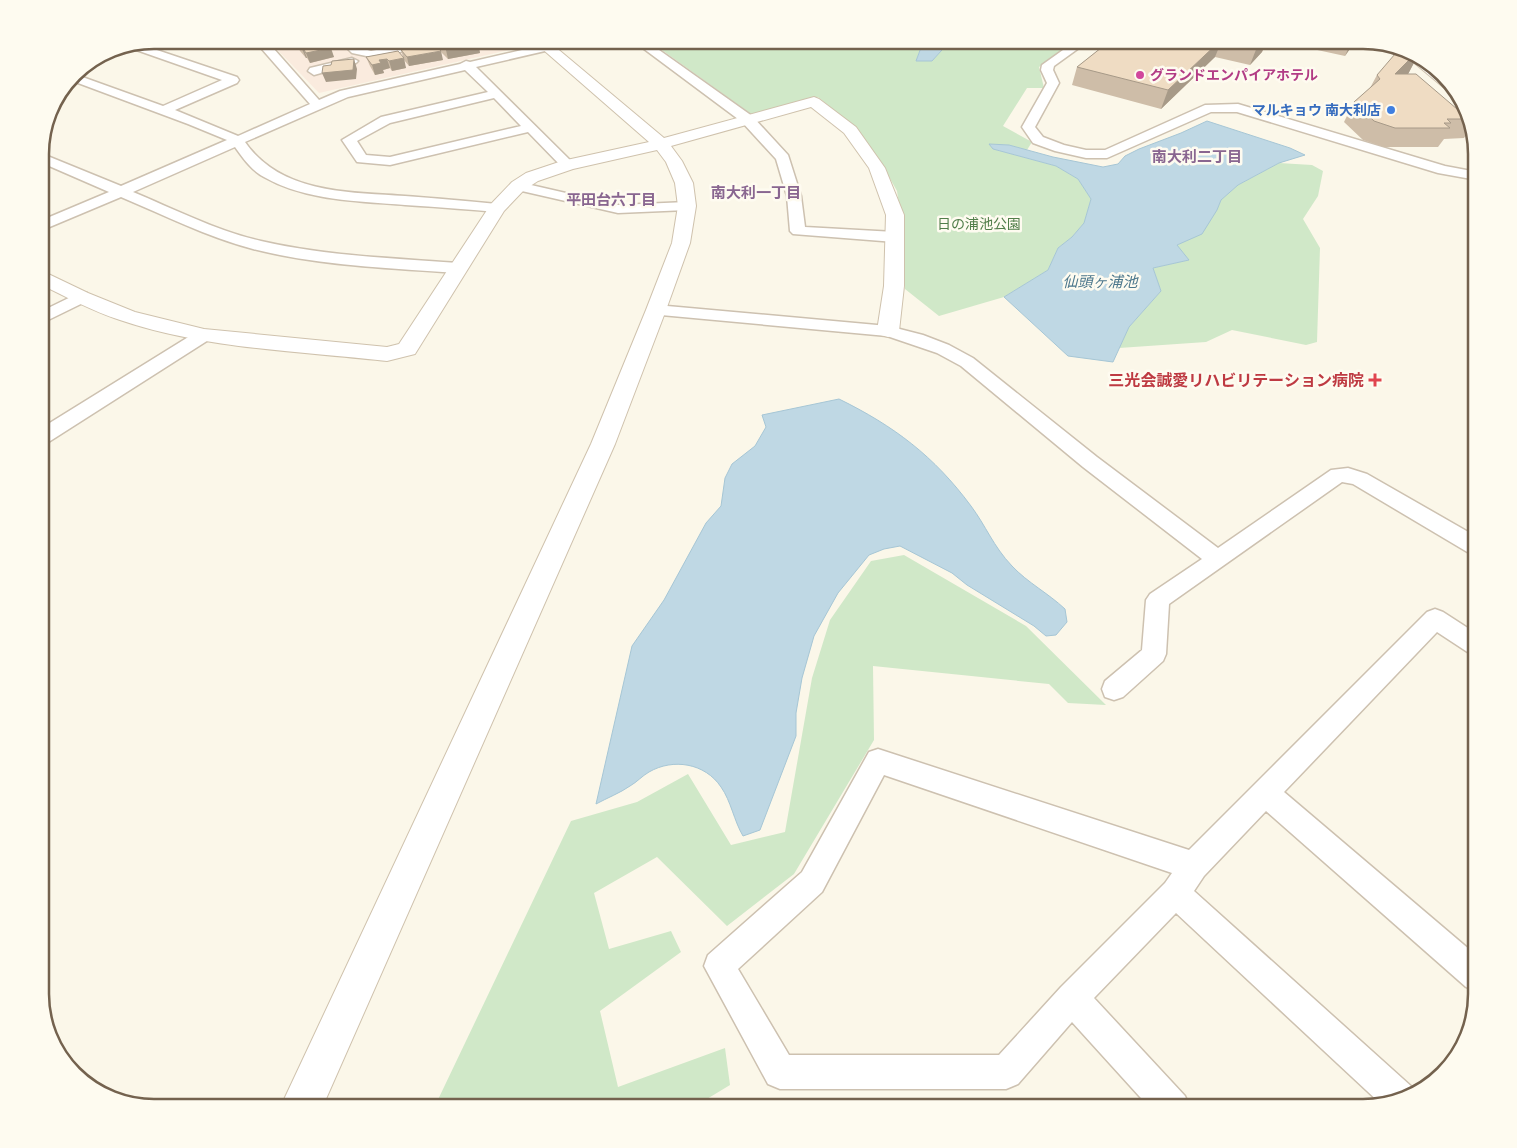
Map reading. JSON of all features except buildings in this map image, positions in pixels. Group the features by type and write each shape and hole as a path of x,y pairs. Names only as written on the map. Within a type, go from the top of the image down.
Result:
{"street":[{"path":"268,49 316,104"},
{"path":"354,49 362,53 380,54 405,49"},
{"path":"49,223 316,104 375,85 521,49"},
{"path":"305,1099 599,453 681,243 687,206 684,183 674,161 661,144 550,49"},
{"path":"650,49 747,120 783,158 794,196 798,231 895,237"},
{"path":"1071,49 1048,65 1047,70 1053,83 1028,127 1030,133 1038,140 1060,148 1086,154 1107,154 1209,108 1224,107 1238,108 1443,170 1468,174"},
{"path":"144,50 233,80 164,110"},
{"path":"314,71 350,62 362,53"},
{"path":"466,64 568,165"},
{"path":"81,79 164,110 236,140 254,164 274,177 319,192 497,208"},
{"path":"496,94 386,120 349,140 362,159 390,161 529,128"},
{"path":"49,281 81,297 128,316 204,335 387,354 399,352 406,349 497,208 518,186 532,177 568,165 661,144 814,102 850,130 878,168 895,215 894,286 888,331"},
{"path":"49,161 198,225 256,245 325,258 458,268"},
{"path":"518,186 618,209 687,206"},
{"path":"49,314 81,297"},
{"path":"656,310 888,331 943,349 967,362 1090,462 1218,560"},
{"path":"49,432 204,335"},
{"path":"1114,689 1154,654 1158,600 1338,475 1348,475 1360,479 1468,543"},
{"path":"1194,866 878,761 812,882 720,966 780,1072 1006,1072 1072,998 1175,893 1194,866 1435,619 1468,640"},
{"path":"1266,794 1468,968"},
{"path":"1175,893 1395,1095"},
{"path":"1072,998 1165,1099"}],"shaded area":[{"path":"277,49 514,49 319,93"}],"green space":[{"name":"日の浦池公園","path":"661,49 920,49 916,61 932,61 943,49 1063,49 1039,67 1044,88 1027,88 1003,126 1032,142 1027,150 1009,145 990,144 993,149 1056,166 1078,179 1091,199 1084,223 1072,237 1058,248 1048,270 1004,297 939,316 905,289 904,238 897,191 879,159 855,127 818,97 751,114"},
{"path":"1279,163 1312,165 1323,171 1318,196 1303,219 1320,248 1317,342 1306,345 1232,330 1206,342 1119,348 1129,327 1161,291 1153,268 1189,260 1177,246 1217,210 1221,200 1238,185"},
{"path":"904,555 1026,626 1106,705 1068,703 1049,684 873,666 874,740 794,874 727,926 657,857 594,893 609,949 671,931 681,952 600,1011 618,1087 725,1048 730,1085 707,1099 438,1099 571,821 637,802 688,774 731,845 785,832 812,678 830,620 871,561"}],"water":[{"path":"920,49 943,49 932,61 916,61"},
{"name":"仙頭ヶ浦池","path":"1207,121 1290,148 1305,155 1279,163 1238,185 1221,200 1202,234 1177,245 1189,260 1153,268 1161,291 1129,327 1113,362 1068,356 1004,297 1048,270 1058,248 1072,237 1084,223 1091,199 1078,179 1056,166 993,149 989,144 1009,145 1053,157 1103,167 1118,164 1125,156 1139,149"},
{"path":"839,399 878,420 927,457 957,488 1012,566 1065,609 1067,622 1056,635 1046,636 1034,626 967,585 952,573 900,546 884,549 869,555 838,593 814,636 802,678 796,713 796,736 760,830 743,836 721,787 706,773 688,765 668,765 658,768 646,774 626,789 596,804 632,646 664,600 706,523 721,506 725,478 732,464 755,446 766,427 762,415"}],"place":[{"name":"グランドエンパイアホテル","path":"1140,75"},
{"name":"マルキョウ 南大利店","path":"1391,110"},
{"name":"三光会誠愛リハビリテーション病院","path":"1375,380"}],"district":[{"name":"南大利二丁目","path":"1197,157"},
{"name":"南大利一丁目","path":"756,193"},
{"name":"平田台六丁目","path":"611,200"}]}
